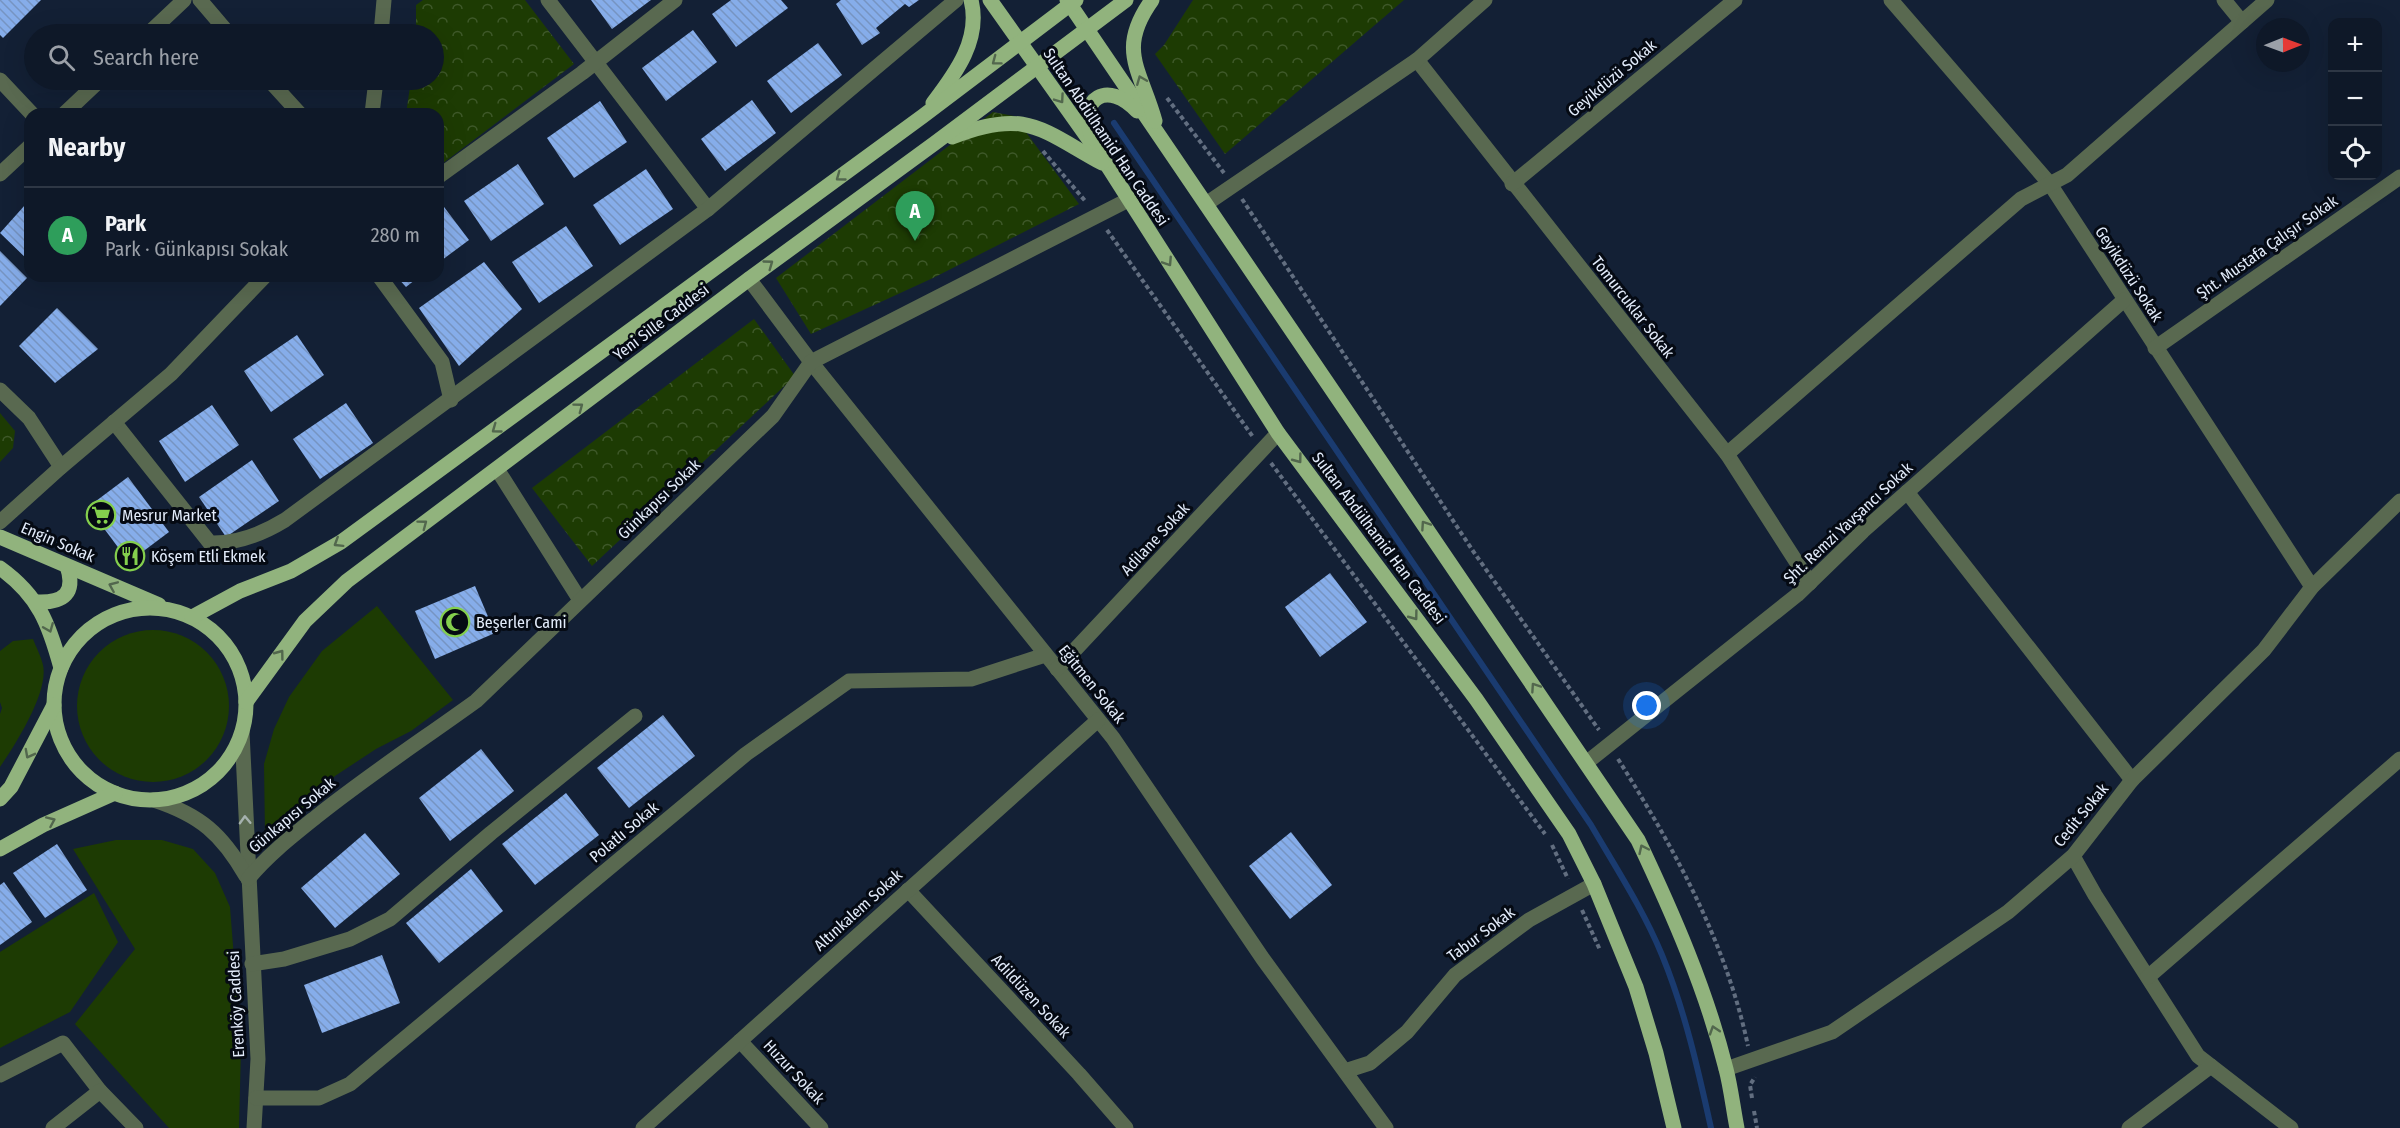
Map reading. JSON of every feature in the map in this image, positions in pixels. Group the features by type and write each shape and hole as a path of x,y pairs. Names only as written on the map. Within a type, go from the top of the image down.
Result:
{"main road":[{"path":"923,116 957,69 968,49 974,19 971,0"},
{"name":"Sultan Abdülhamid Han Caddesi","path":"990,0 1107,165 1278,433 1476,699 1569,834 1594,884 1636,987 1656,1053 1674,1128"},
{"name":"Yeni Sille Caddesi","path":"246,702 305,621 347,581 1126,0"},
{"path":"1152,0 1137,24 1133,48 1138,74 1152,109 1159,135"},
{"path":"1071,1 1087,29 1638,840 1668,903 1694,968 1726,1069 1737,1128"},
{"name":"Yeni Sille Caddesi","path":"192,617 240,591 291,571 341,542 923,116 1020,43 1071,1"},
{"path":"1107,165 1086,123 1090,104 1096,98 1106,95 1125,100 1159,135"},
{"path":"935,143 990,125 1016,122 1054,135 1107,165"},
{"name":"Engin Sokak","path":"0,537 167,609"},
{"path":"37,602 51,602 62,598 69,590 71,578 67,566"},
{"path":"0,568 17,580 37,602 51,630 61,668"},
{"path":"141,608 167,609 192,617 214,632 231,652 242,676 246,702 242,732 229,759 209,780 183,794 154,800 115,793 91,779 71,759 59,734 54,705 61,668 74,645 92,627 115,614 141,608"},
{"path":"0,799 12,787 54,705"},
{"path":"0,849 43,825 115,793"}],"street":[{"path":"159,24 184,0"},
{"path":"200,0 220,24"},
{"path":"548,0 708,209"},
{"path":"444,173 597,62 675,0"},
{"path":"114,422 210,543 223,543 262,534 285,520 451,400 708,209 956,0"},
{"path":"1206,204 1417,60 1485,0"},
{"name":"Geyikdüzü Sokak","path":"1512,184 1735,0"},
{"name":"Geyikdüzü Sokak","path":"1891,0 2050,184 2312,587"},
{"path":"2224,0 2242,22"},
{"path":"1727,454 2021,199 2067,175 2267,0"},
{"path":"383,24 387,3"},
{"name":"Tomurcuklar Sokak","path":"1417,60 1512,184 1727,454 1810,583"},
{"path":"0,80 26,108"},
{"path":"70,108 89,90"},
{"path":"278,90 295,108"},
{"path":"373,108 375,90"},
{"path":"0,174 24,152"},
{"name":"Şht. Mustafa Çalışır Sokak","path":"2155,348 2400,177"},
{"name":"Günkapısı Sokak","path":"248,879 266,857 368,776 476,701 773,416 811,362 1128,200"},
{"name":"Eğitmen Sokak","path":"749,279 811,362 1113,738 1263,958 1386,1128"},
{"path":"0,522 61,466 171,374 259,282"},
{"path":"383,282 442,362 451,400"},
{"name":"Şht. Remzi Yavşancı Sokak","path":"1586,763 1810,583 1907,492 2124,300"},
{"path":"0,390 29,418 61,466"},
{"name":"Adilane Sokak","path":"1057,669 1278,433"},
{"path":"496,469 579,600"},
{"path":"1907,492 2132,780"},
{"name":"Cedit Sokak","path":"1726,1069 1832,1032 2008,912 2073,856 2132,780 2264,650 2312,587 2400,501"},
{"name":"Polatlı Sokak","path":"256,1098 319,1098 350,1084 746,754 849,681 971,679 1045,655"},
{"path":"252,964 284,959 350,939 390,919 490,833 635,716"},
{"name":"Altınkalem Sokak","path":"643,1128 1098,720"},
{"name":"Erenköy Caddesi","path":"242,732 258,1059 254,1128"},
{"path":"2148,977 2400,759"},
{"path":"154,800 180,808 208,827 221,838 248,879"},
{"path":"2073,856 2095,895 2198,1056 2291,1128"},
{"name":"Tabur Sokak","path":"1346,1071 1370,1063 1407,1032 1455,975 1529,920 1594,884"},
{"name":"Adildüzen Sokak","path":"908,890 1079,1074 1126,1128"},
{"name":"Huzur Sokak","path":"740,1041 821,1128"},
{"path":"0,1075 63,1043 100,1092 136,1128"},
{"path":"2129,1128 2211,1066"},
{"path":"53,1128 100,1092"}],"path":[{"path":"1160,89 1233,186 1473,551 1609,744 1658,824 1686,875 1740,1008 1755,1078 1750,1085 1752,1099"},
{"path":"1031,126 1028,133 1097,215 1262,450 1551,842 1604,959"},
{"path":"1754,1109 1757,1128"}],"green space":[{"path":"423,0 525,0 574,64 444,162 444,108 407,108 410,90 444,90 444,24 416,24 416,5"},
{"path":"1193,0 1404,0 1225,154 1155,54 1164,45"},
{"path":"993,112 1014,116 1079,204 933,278 811,334 776,278"},
{"path":"754,319 795,376 592,566 532,488"},
{"path":"0,413 15,431 13,448 0,462"},
{"path":"377,606 453,700 411,731 376,749 335,776 271,841 265,836 264,764 274,729 289,697 322,651"},
{"path":"153,630 168,631 182,636 207,652 223,677 228,691 228,721 223,735 207,760 182,776 168,781 153,782 138,781 124,776 99,760 83,735 78,721 77,706 78,691 83,677 99,652 124,636 138,631"},
{"path":"33,639 43,665 41,689 29,718 0,767 2,708 0,651 13,641"},
{"path":"116,840 162,840 193,849 215,873 230,907 241,1047 239,1128 169,1128 75,1024 135,949 73,849"},
{"path":"94,893 118,942 70,1012 0,1048 0,952"}],"building":[{"path":"0,0 41,0 3,38 0,35"},
{"path":"591,0 651,0 612,29"},
{"path":"731,0 781,0 788,8 736,47 712,14"},
{"path":"841,0 919,0 909,7 905,4 876,28 880,33 862,45 836,4"},
{"path":"693,30 717,62 666,101 642,68"},
{"path":"818,43 842,75 791,113 767,81"},
{"path":"752,100 776,133 725,171 701,139"},
{"path":"600,101 627,142 574,178 547,138"},
{"path":"518,164 544,204 491,241 464,201"},
{"path":"646,169 673,209 620,245 593,205"},
{"path":"24,206 24,256 0,233"},
{"path":"444,207 469,240 444,259"},
{"path":"566,226 593,266 539,303 512,262"},
{"path":"0,251 24,275 24,281 0,306"},
{"path":"484,262 522,309 459,366 419,308"},
{"path":"401,282 412,282 406,287"},
{"path":"57,308 98,349 55,383 19,346"},
{"path":"297,335 324,375 271,412 244,371"},
{"path":"346,403 373,443 320,479 293,439"},
{"path":"212,405 239,445 185,482 159,441"},
{"path":"252,460 279,501 226,537 199,497"},
{"path":"128,477 169,532 129,562 88,507"},
{"path":"1330,573 1367,622 1320,657 1285,607"},
{"name":"Beşerler Cami","path":"475,586 495,633 435,659 415,611"},
{"path":"663,715 695,756 629,808 597,768"},
{"path":"481,749 514,791 450,841 419,798"},
{"path":"566,793 599,835 535,885 502,844"},
{"path":"1291,832 1332,885 1290,919 1249,866"},
{"path":"365,833 400,874 335,928 301,888"},
{"path":"57,844 87,890 45,918 13,873"},
{"path":"471,869 503,911 439,963 406,923"},
{"path":"4,882 32,922 0,945 0,885"},
{"path":"382,955 400,1003 322,1033 304,985"}],"waterway":[{"path":"1114,123 1591,825 1638,905 1662,955 1684,1019 1711,1128"}],"place":[{"name":"Park","path":"915,241"},
{"name":"Mesrur Market","path":"101,515"},
{"name":"Köşem Etli Ekmek","path":"130,556"},
{"name":"Beşerler Cami","path":"455,622"}]}
